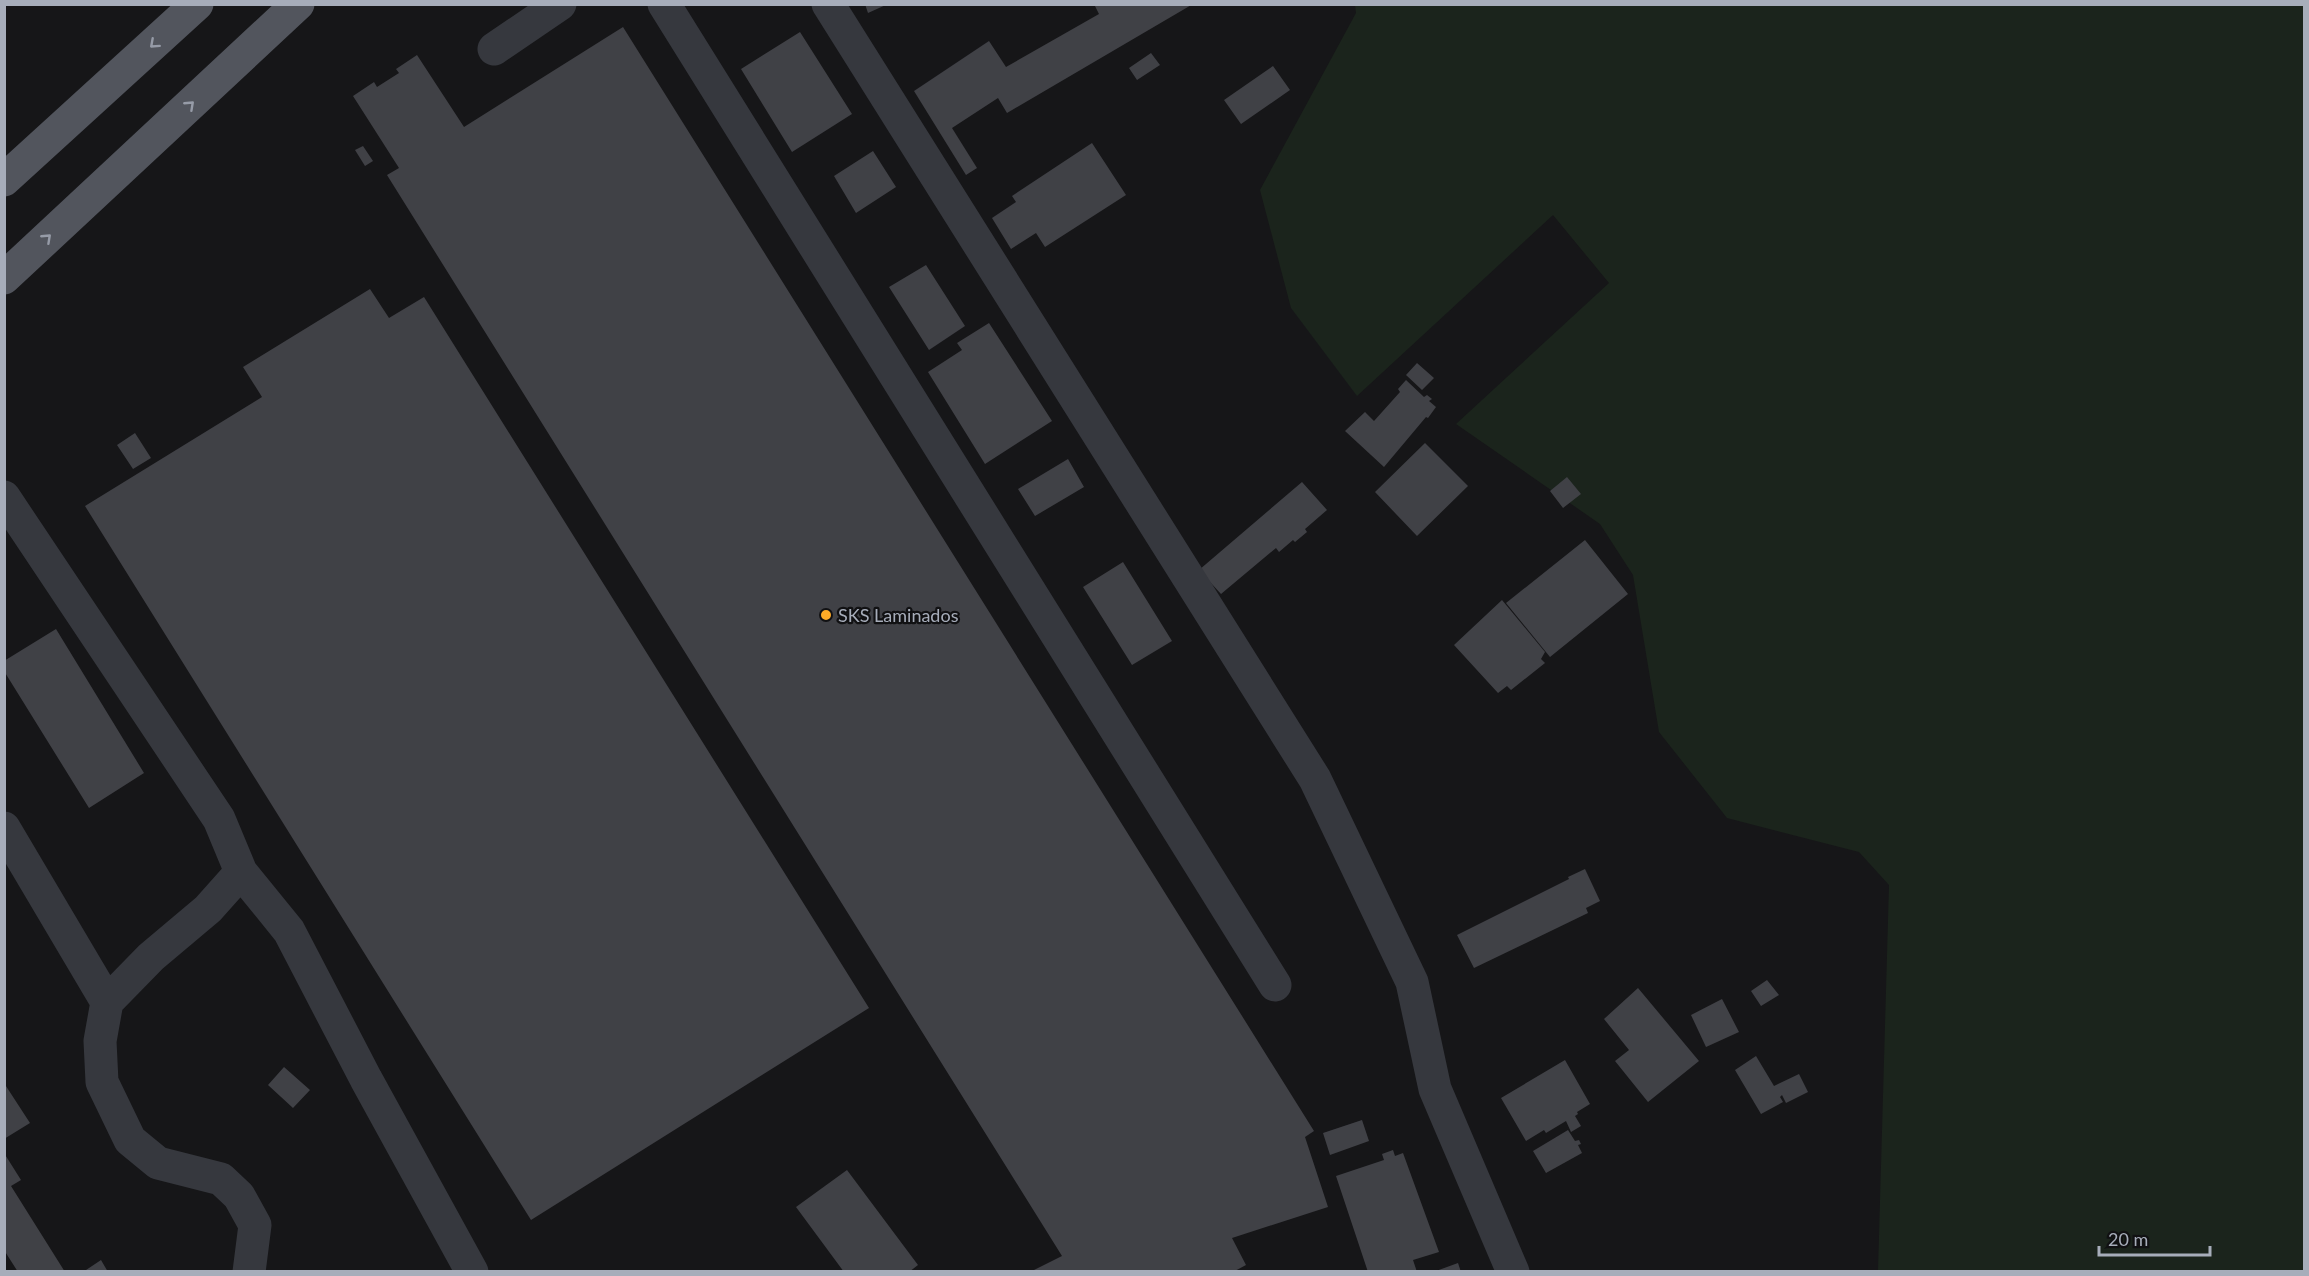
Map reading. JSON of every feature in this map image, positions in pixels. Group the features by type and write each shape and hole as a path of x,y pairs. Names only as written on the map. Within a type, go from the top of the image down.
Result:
{"main road":[{"path":"4,180 197,4"},
{"path":"4,278 298,4"}],"lane":[{"path":"494,49 560,4"},
{"path":"664,4 1275,985"},
{"path":"828,4 1315,779 1412,982 1435,1089 1513,1272"},
{"path":"4,497 219,819 241,872 289,931 366,1079 472,1272"},
{"path":"4,828 107,1002"},
{"path":"241,872 208,909 152,957 107,1002 100,1041 102,1082 130,1140 158,1163 221,1179 239,1196 255,1226 249,1272"}],"shaded area":[{"path":"1355,5 2304,5 2304,1271 1878,1271 1889,885 1859,852 1727,818 1659,732 1633,575 1600,524 1456,424 1609,283 1553,215 1357,396 1291,308 1260,190 1356,13"}],"building":[{"path":"865,4 888,4 868,13"},
{"path":"1094,4 1193,4 1007,113 998,98 952,128 977,168 966,175 914,91 989,41 1006,67 1099,14"},
{"name":"SKS Laminados","path":"623,27 1314,1131 1305,1137 1328,1207 1232,1238 1246,1265 1233,1272 1030,1272 1062,1256 387,175 399,168 353,96 374,82 377,87 399,73 396,69 417,55 464,127"},
{"path":"800,32 852,114 792,152 741,69"},
{"path":"1151,53 1160,65 1137,80 1129,68"},
{"path":"1273,66 1290,90 1241,124 1224,100"},
{"path":"1092,143 1126,195 1045,247 1036,233 1011,249 992,218 1016,202 1012,196"},
{"path":"363,146 373,161 365,166 355,150"},
{"path":"873,151 896,187 856,213 834,176"},
{"path":"926,265 965,326 929,350 889,287"},
{"path":"370,289 389,318 424,297 869,1008 531,1220 85,506 262,397 243,367"},
{"path":"989,323 1052,421 985,464 928,372 962,350 957,343"},
{"path":"1417,363 1434,378 1422,390 1406,375"},
{"path":"1406,380 1424,397 1427,395 1432,399 1429,401 1436,407 1384,467 1345,431 1365,412 1374,421 1400,392 1398,389"},
{"path":"135,433 151,458 133,469 117,445"},
{"path":"1425,443 1468,486 1417,536 1375,492"},
{"path":"1068,459 1084,487 1035,516 1018,489"},
{"path":"1567,477 1581,494 1563,508 1550,491"},
{"path":"1302,482 1327,510 1305,529 1307,532 1295,542 1293,540 1279,552 1276,548 1221,594 1199,570"},
{"path":"1585,540 1628,594 1550,657 1506,603"},
{"path":"1123,562 1172,641 1132,665 1083,587"},
{"path":"1502,600 1545,652 1541,659 1545,663 1511,690 1507,686 1498,693 1454,645"},
{"path":"56,629 144,773 89,808 4,671 4,661"},
{"path":"1585,869 1600,901 1586,908 1588,913 1474,968 1457,935"},
{"path":"1767,980 1779,995 1761,1006 1751,991"},
{"path":"1638,988 1699,1061 1648,1102 1615,1061 1629,1050 1604,1019"},
{"path":"1722,999 1739,1032 1706,1047 1691,1015"},
{"path":"1756,1056 1774,1086 1799,1074 1808,1092 1786,1103 1782,1095 1780,1097 1783,1102 1761,1114 1735,1070"},
{"path":"1565,1060 1590,1104 1577,1112 1575,1116 1581,1126 1571,1132 1566,1121 1526,1141 1501,1098"},
{"path":"284,1067 310,1090 293,1108 268,1085"},
{"path":"4,1083 30,1123 4,1139"},
{"path":"1362,1120 1369,1141 1330,1155 1323,1133"},
{"path":"1568,1130 1575,1141 1579,1140 1581,1144 1578,1145 1582,1153 1546,1173 1533,1151"},
{"path":"1393,1150 1395,1156 1403,1153 1439,1252 1413,1260 1417,1272 1368,1272 1336,1176 1384,1160 1382,1154"},
{"path":"4,1153 21,1180 11,1186 65,1272 18,1272 4,1250"},
{"path":"847,1170 918,1265 909,1272 844,1272 796,1207"},
{"path":"101,1260 108,1272 83,1272"},
{"path":"1458,1263 1461,1272 1436,1272 1436,1271"}],"place":[{"name":"SKS Laminados","path":"826,615"}]}
